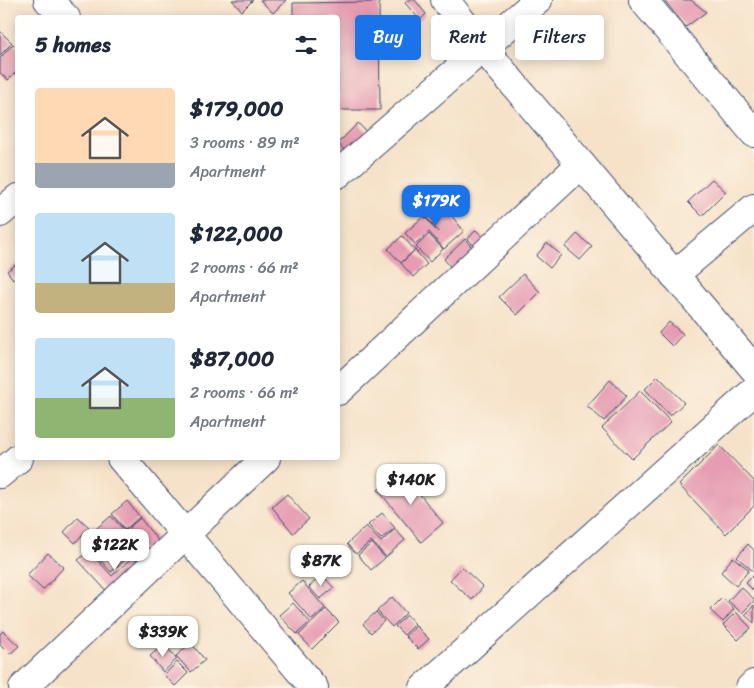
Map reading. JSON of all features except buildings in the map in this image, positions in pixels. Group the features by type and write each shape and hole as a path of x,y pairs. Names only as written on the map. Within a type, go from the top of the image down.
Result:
{"street":[{"path":"48,0 63,15"},
{"path":"445,0 457,15"},
{"path":"505,29 538,0"},
{"path":"643,0 754,133"},
{"path":"340,172 469,60"},
{"path":"493,60 754,369"},
{"path":"340,389 581,164"},
{"path":"0,213 15,200"},
{"path":"674,275 754,208"},
{"path":"424,688 754,391"},
{"path":"0,474 17,460"},
{"path":"123,460 314,688"},
{"path":"23,688 264,460"},
{"path":"750,688 754,684"}]}
